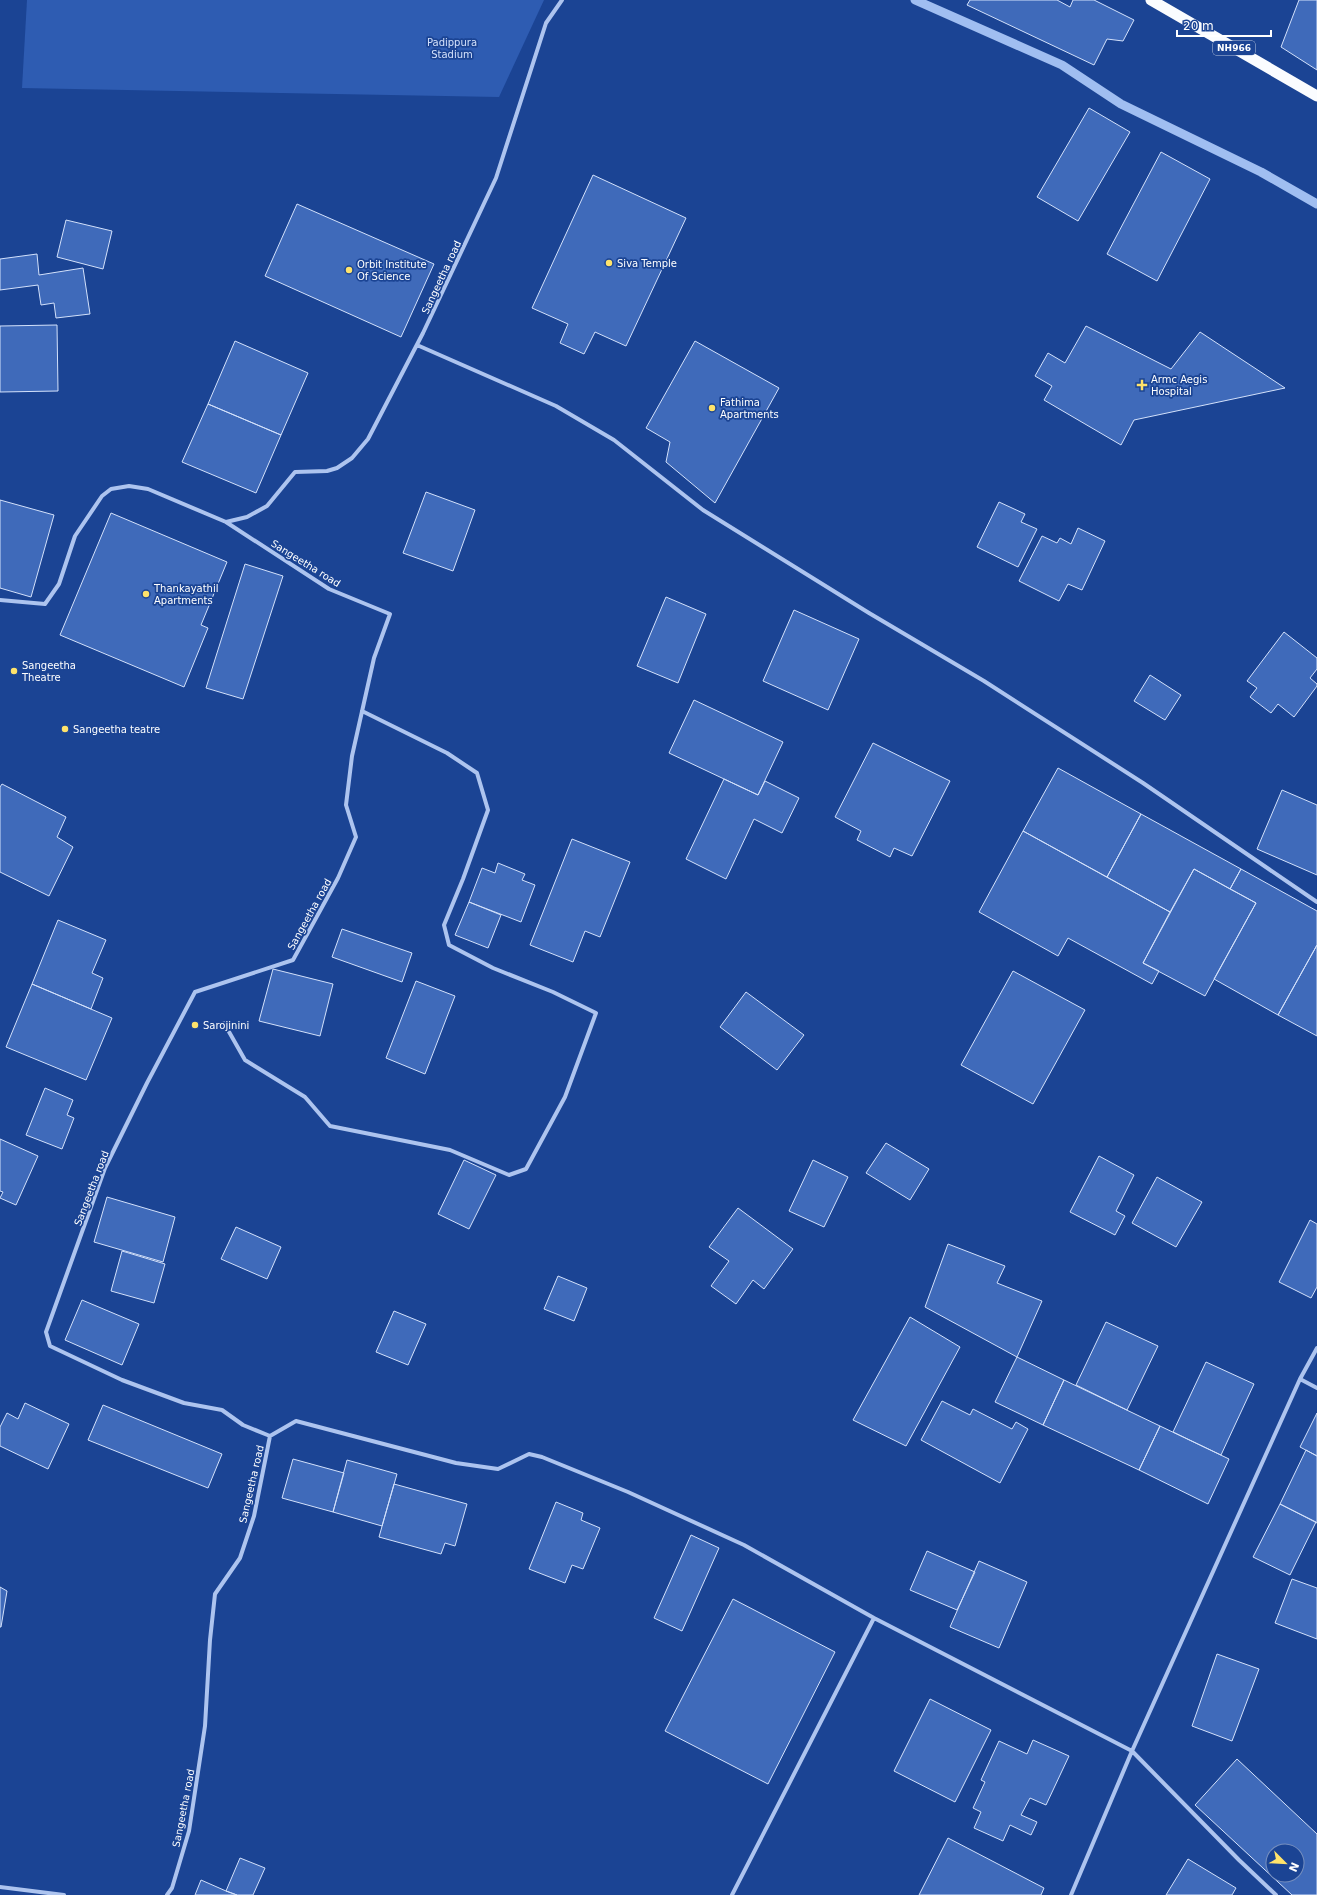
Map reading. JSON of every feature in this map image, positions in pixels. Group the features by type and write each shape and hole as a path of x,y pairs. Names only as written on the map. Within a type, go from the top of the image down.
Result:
{"highway":[{"name":"NH966","path":"1151,0 1317,96"}],"street":[{"name":"Sangeetha road","path":"226,522 247,517 267,506 295,472 337,468 352,458 368,439 417,345 496,178 546,23 562,0"},
{"path":"417,345 556,406 614,440 703,510 869,613 990,685 1142,783 1317,902"},
{"name":"Sangeetha road","path":"0,600 45,604 59,584 75,536 102,496 112,489 130,486 148,489 226,522 329,589 390,614 374,658 352,756 346,805 356,837 338,878 293,960 195,992 147,1083 105,1168 46,1332 50,1346 122,1380 184,1403 222,1410 243,1425 270,1436 254,1516 240,1558 215,1594 210,1640 205,1726 189,1831 172,1888 167,1895"},
{"path":"224,1023 246,1060 306,1097 330,1126 450,1150 509,1174 526,1169 565,1096 596,1013 554,992 493,968 450,945 444,925 463,879 488,810 476,773 447,753 362,711"},
{"path":"1071,1895 1132,1751 1300,1379 1317,1348"},
{"path":"1300,1379 1317,1388"},
{"path":"270,1436 296,1421 456,1463 498,1469 529,1454 542,1457 628,1492 744,1545 874,1618 1132,1751 1239,1860 1276,1895"},
{"path":"732,1895 874,1618"},
{"path":"0,1887 64,1895"}],"green space":[{"name":"Padippura Stadium","path":"27,0 544,0 499,97 22,88"}],"building":[{"path":"970,0 1057,0 1070,7 1073,0 1094,0 1134,20 1123,41 1107,39 1094,65 967,5"},
{"path":"1299,0 1317,0 1317,70 1281,47"},
{"path":"1089,108 1130,132 1078,221 1037,197"},
{"path":"1161,152 1210,179 1157,281 1107,254"},
{"name":"Siva Temple","path":"593,175 686,218 626,346 595,332 584,354 560,343 568,324 532,308"},
{"name":"Orbit Institute Of Science","path":"297,204 434,264 401,337 265,276"},
{"path":"66,220 112,231 103,269 57,257"},
{"path":"37,254 39,275 83,268 90,314 56,318 54,303 41,305 38,285 0,290 0,259"},
{"path":"57,325 58,391 0,392 0,326"},
{"path":"1086,326 1171,369 1200,332 1285,388 1134,420 1121,445 1044,400 1052,386 1035,376 1048,353 1065,363"},
{"path":"235,341 308,373 281,435 208,404"},
{"name":"Fathima Apartments","path":"695,341 779,388 715,503 666,462 670,442 646,428"},
{"path":"208,404 281,435 256,493 182,462"},
{"path":"426,492 475,510 453,571 403,553"},
{"path":"0,500 54,515 31,597 0,588"},
{"path":"999,502 1025,514 1021,522 1037,529 1018,567 977,547"},
{"name":"Thankayathil Apartments","path":"111,513 227,562 201,625 208,628 184,687 60,635"},
{"path":"1078,528 1105,541 1082,590 1068,584 1059,601 1019,581 1042,536 1057,543 1060,538 1071,544"},
{"path":"245,564 283,576 243,699 206,688"},
{"path":"666,597 706,614 678,683 637,666"},
{"path":"794,610 859,639 828,710 763,681"},
{"path":"1284,632 1317,658 1317,669 1310,678 1317,684 1317,686 1294,717 1278,704 1271,713 1250,697 1257,688 1247,681"},
{"path":"1150,675 1181,695 1165,720 1134,701"},
{"path":"694,700 783,742 758,795 669,753"},
{"path":"873,743 950,781 912,856 894,848 890,857 857,840 861,831 835,817"},
{"path":"1058,768 1141,814 1107,877 1023,831"},
{"path":"724,779 758,795 765,781 799,798 782,833 754,819 726,879 686,859"},
{"path":"2,784 66,817 57,837 73,847 49,896 0,872 0,787"},
{"path":"1282,790 1317,805 1317,875 1257,849"},
{"path":"1141,814 1241,869 1230,889 1194,869 1170,912 1107,877"},
{"path":"1023,831 1170,912 1143,963 1159,971 1152,984 1068,938 1058,956 979,912"},
{"path":"572,839 630,862 600,937 585,931 573,962 530,945"},
{"path":"498,863 525,874 522,880 535,885 521,922 469,902 482,868 495,873"},
{"path":"1194,869 1256,903 1205,996 1143,963"},
{"path":"1241,869 1317,911 1317,945 1278,1015 1214,979 1256,903 1230,889"},
{"path":"469,902 501,915 488,948 455,935"},
{"path":"58,920 106,940 92,973 103,978 91,1009 32,984"},
{"path":"342,929 412,953 402,982 332,957"},
{"path":"1317,945 1317,1036 1278,1015"},
{"path":"273,969 333,984 320,1036 259,1021"},
{"path":"1013,971 1085,1010 1033,1104 961,1065"},
{"path":"416,981 455,996 425,1074 386,1058"},
{"path":"32,984 112,1018 86,1080 6,1047"},
{"path":"746,992 804,1035 777,1070 720,1027"},
{"path":"45,1088 73,1100 67,1115 74,1118 62,1149 26,1135"},
{"path":"0,1139 38,1156 16,1205 0,1198 3,1192 0,1191"},
{"path":"886,1143 929,1169 910,1200 866,1173"},
{"path":"1099,1156 1134,1175 1116,1211 1125,1216 1115,1235 1070,1212"},
{"path":"464,1160 496,1175 469,1229 438,1214"},
{"path":"813,1160 848,1177 824,1227 789,1211"},
{"path":"1157,1177 1202,1202 1176,1247 1132,1223"},
{"path":"107,1197 175,1217 163,1262 94,1242"},
{"path":"738,1208 793,1249 764,1289 753,1280 736,1304 711,1286 729,1261 709,1247"},
{"path":"1310,1220 1317,1224 1317,1287 1311,1298 1279,1282"},
{"path":"236,1227 281,1247 267,1279 221,1259"},
{"path":"948,1244 1005,1266 997,1283 1042,1301 1017,1357 925,1307"},
{"path":"122,1251 165,1264 154,1303 111,1291"},
{"path":"558,1276 587,1288 574,1321 544,1309"},
{"path":"82,1300 139,1324 122,1365 65,1340"},
{"path":"394,1311 426,1324 408,1365 376,1352"},
{"path":"910,1317 960,1347 906,1446 853,1420"},
{"path":"1106,1322 1158,1346 1127,1410 1076,1385"},
{"path":"1017,1357 1064,1380 1043,1425 995,1402"},
{"path":"1206,1362 1254,1384 1221,1455 1173,1432"},
{"path":"1064,1380 1160,1426 1139,1470 1043,1425"},
{"path":"942,1401 970,1415 973,1409 1012,1429 1016,1422 1028,1429 1000,1483 921,1440"},
{"path":"25,1403 69,1424 48,1469 0,1446 0,1427 7,1413 18,1419"},
{"path":"103,1405 222,1454 208,1488 88,1440"},
{"path":"1317,1413 1317,1456 1300,1447"},
{"path":"1160,1426 1229,1459 1208,1504 1139,1470"},
{"path":"1306,1450 1317,1456 1317,1523 1280,1504"},
{"path":"293,1459 344,1473 333,1512 282,1498"},
{"path":"347,1460 397,1474 382,1526 333,1512"},
{"path":"394,1484 467,1504 455,1546 445,1543 441,1554 379,1537"},
{"path":"556,1502 583,1513 581,1520 600,1528 583,1569 572,1565 565,1583 529,1569"},
{"path":"1280,1504 1316,1522 1290,1575 1253,1557"},
{"path":"691,1535 719,1548 682,1631 654,1618"},
{"path":"927,1551 975,1572 957,1610 910,1590"},
{"path":"979,1561 1027,1582 999,1648 950,1627"},
{"path":"1292,1579 1317,1588 1317,1639 1275,1623"},
{"path":"0,1587 7,1591 1,1627 0,1627"},
{"path":"733,1599 835,1652 768,1784 665,1731"},
{"path":"1217,1654 1259,1669 1232,1741 1192,1726"},
{"path":"930,1699 991,1730 955,1802 894,1771"},
{"path":"1033,1740 1069,1756 1046,1805 1030,1798 1021,1815 1037,1822 1031,1835 1010,1825 1003,1841 974,1828 981,1812 973,1808 985,1782 981,1780 999,1741 1027,1754"},
{"path":"1237,1759 1317,1834 1317,1895 1292,1895 1279,1883 1305,1883 1305,1843 1265,1843 1265,1870 1195,1805"},
{"path":"948,1838 1044,1888 1041,1895 919,1895"},
{"path":"240,1858 265,1868 253,1895 237,1895 226,1891"},
{"path":"1188,1859 1236,1888 1232,1895 1166,1895"},
{"path":"201,1880 226,1891 237,1895 195,1895"}],"waterway":[{"path":"915,0 1062,65 1121,104 1261,172 1317,204"}],"place":[{"name":"Siva Temple","path":"609,263"},
{"name":"Orbit Institute Of Science","path":"349,270"},
{"name":"Armc Aegis Hospital","path":"1142,385"},
{"name":"Fathima Apartments","path":"712,408"},
{"name":"Thankayathil Apartments","path":"146,594"},
{"name":"Sangeetha Theatre","path":"14,671"},
{"name":"Sangeetha teatre","path":"65,729"},
{"name":"Sarojinini","path":"195,1025"}]}
